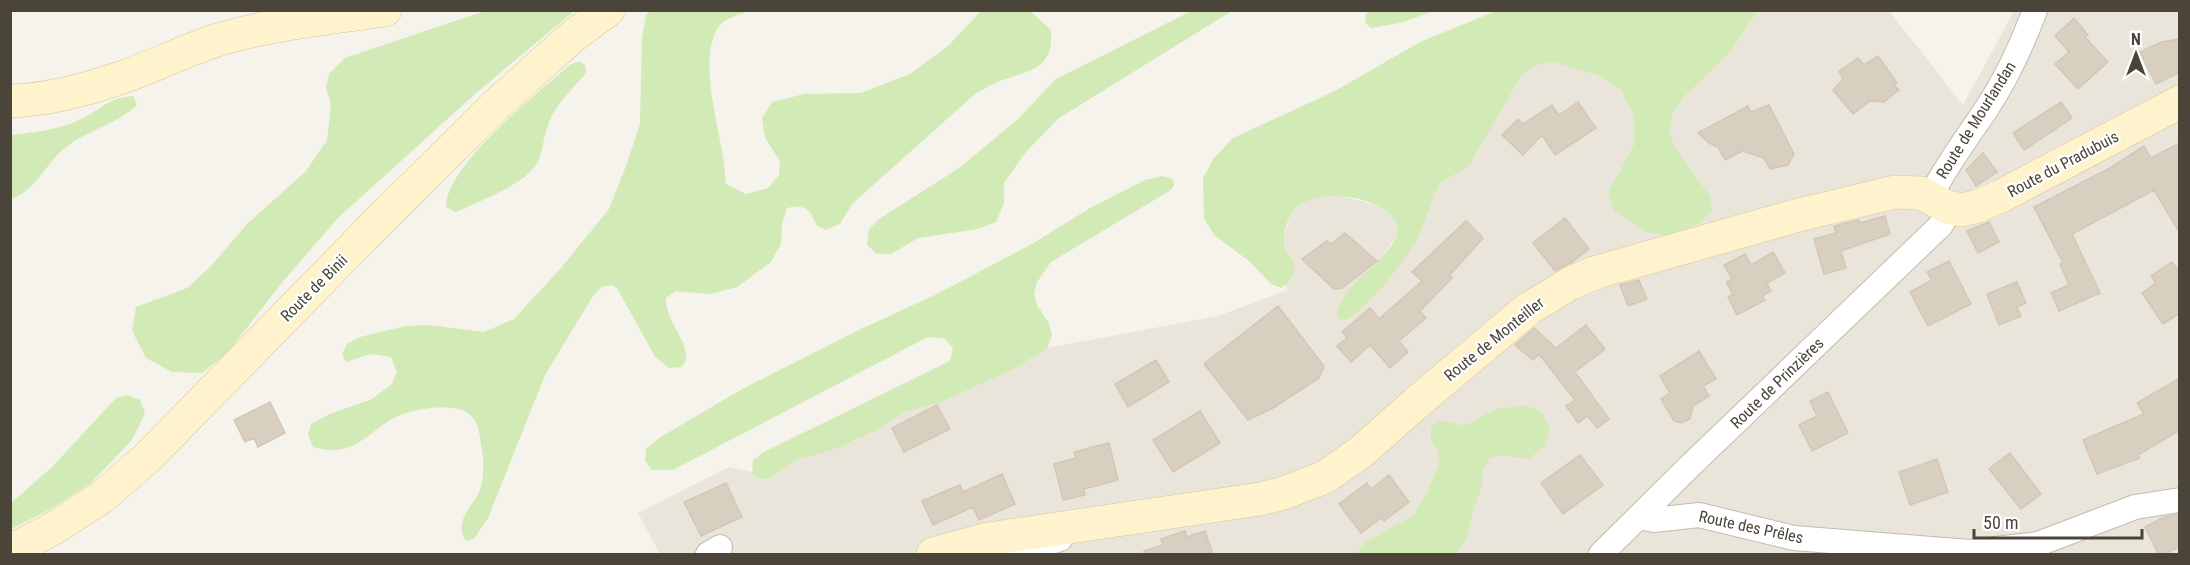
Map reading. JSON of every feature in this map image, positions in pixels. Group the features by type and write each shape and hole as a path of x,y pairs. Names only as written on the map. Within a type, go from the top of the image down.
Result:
{"street":[{"path":"10,101 48,97 98,85 221,39 245,33 306,21 385,10"},
{"name":"Route de Binii","path":"10,551 54,528 102,497 147,458 496,105 573,36 608,10"},
{"name":"Route de Mourlandan","path":"1941,203 1958,149 1995,95 2036,10"},
{"name":"Route du Pradubuis","path":"1941,203 1970,209 1987,203 2180,102"},
{"name":"Route de Monteiller","path":"933,555 988,539 1260,499 1284,493 1324,477 1361,453 1510,323 1557,290 1594,273 1795,216 1885,194 1912,191 1941,203"},
{"name":"Route de Prinzières","path":"1601,555 1941,225 1941,203"},
{"name":"Route des Prêles","path":"1639,517 1654,520 1699,515 1794,538 1969,552 2038,544 2135,507 2180,500"},
{"name":"Route de Monteiller","path":"1018,555 1056,542 1065,534 1066,529"}],"shaded area":[{"path":"1758,11 1889,11 1963,105 2014,11 2179,11 2179,554 660,554 638,513 729,467 752,472 753,475 767,479 798,460 855,441 905,412 939,403 1016,368 1047,348 1218,316 1287,290 1286,284 1291,282 1293,262 1286,251 1284,237 1291,214 1303,203 1315,197 1335,194 1380,206 1394,217 1398,229 1383,256 1343,297 1336,310 1417,240 1439,184 1469,166 1521,75 1533,66 1552,62 1597,75 1621,90 1634,117 1634,144 1608,193 1614,211 1646,232 1710,196 1675,147 1669,131 1672,115 1685,96 1731,51"}],"green space":[{"path":"651,10 750,11 721,24 710,50 709,67 726,184 746,194 768,188 779,175 780,161 765,138 762,118 772,102 804,94 861,93 910,74 949,45 981,11 1030,11 1051,30 1051,43 1049,53 1038,66 997,82 975,94 852,204 840,224 826,230 817,226 812,215 803,207 787,208 782,223 781,244 770,263 737,287 710,294 676,291 666,298 669,314 686,351 686,359 682,367 669,368 655,357 617,288 612,285 602,287 593,296 545,375 488,518 474,539 466,541 462,533 463,520 478,494 483,478 483,455 479,430 468,413 460,409 439,407 408,412 393,418 356,444 335,450 313,447 308,435 311,424 330,414 372,399 392,384 397,372 391,357 371,354 346,362 342,354 347,344 360,337 405,326 429,325 484,332 514,319 561,268 609,209 626,166 640,124 642,38 646,15"},
{"path":"485,11 574,11 475,94 338,218 285,279 227,353 202,373 172,372 146,358 132,331 136,307 187,288 211,266 247,224 306,171 327,140 331,104 326,88 329,74 345,58"},
{"path":"1191,11 1232,11 1059,118 1025,153 1004,183 1004,203 996,222 978,229 918,238 891,254 877,254 867,245 869,229 879,219 959,168 1017,120 1056,79"},
{"path":"1370,11 1434,11 1400,23 1371,28 1365,22 1366,14"},
{"path":"1496,11 1758,11 1731,51 1685,96 1672,115 1669,131 1675,147 1710,196 1712,209 1700,222 1672,236 1646,232 1614,211 1608,193 1634,144 1634,117 1621,90 1597,75 1552,62 1533,66 1521,76 1469,166 1439,184 1417,240 1386,284 1348,319 1341,320 1337,317 1344,296 1384,255 1397,234 1396,222 1387,212 1355,198 1336,196 1318,198 1302,204 1291,215 1286,228 1285,246 1293,261 1294,274 1281,288 1271,284 1249,261 1214,235 1204,218 1203,178 1214,158 1233,138 1335,91 1420,42"},
{"path":"579,61 585,65 586,73 551,117 542,151 536,165 529,173 510,186 456,212 446,207 450,190 477,151 537,93 570,65"},
{"path":"133,96 137,105 129,112 65,148 34,184 11,199 11,135 66,125 83,118 111,101"},
{"path":"1163,176 1173,179 1174,185 1171,190 1051,262 1037,282 1034,294 1037,305 1049,323 1052,336 1047,348 1016,368 939,403 905,412 876,430 841,447 798,460 767,479 760,479 752,474 753,460 764,452 950,361 953,348 944,338 928,337 673,470 652,470 645,461 646,449 659,438 744,388 861,329 937,294 1032,244 1090,208 1145,180"},
{"path":"128,395 140,400 145,413 132,440 91,483 47,511 11,529 11,503 52,467 116,398"},
{"path":"1526,405 1542,413 1550,429 1543,448 1528,459 1500,455 1489,459 1482,472 1482,486 1473,510 1467,537 1455,554 1356,554 1366,542 1414,515 1440,463 1437,449 1431,440 1431,428 1436,421 1447,421 1464,426 1496,409"}],"building":[{"path":"2074,18 2088,35 2085,37 2108,62 2078,89 2055,64 2069,52 2055,36"},
{"path":"2180,39 2180,72 2156,84 2140,52 2161,42"},
{"path":"1878,56 1897,83 1894,85 1899,90 1884,102 1870,101 1853,114 1833,90 1843,79 1839,71 1858,58 1864,65"},
{"path":"1578,102 1596,128 1555,155 1542,135 1523,155 1502,135 1518,119 1523,124 1552,105 1559,115"},
{"path":"2061,102 2072,118 2024,150 2013,133"},
{"path":"1769,105 1794,154 1788,165 1770,169 1764,158 1743,151 1725,160 1718,147 1709,143 1698,133 1748,106 1751,112"},
{"path":"2180,143 2180,233 2154,190 2072,234 2100,293 2059,311 2051,293 2069,285 2060,264 2063,263 2034,207 2110,168 2144,146 2151,158"},
{"path":"1983,153 1997,172 1976,186 1966,170"},
{"path":"1885,216 1890,234 1841,251 1846,268 1824,274 1814,239 1836,233 1834,226 1859,220 1860,223"},
{"path":"1565,218 1589,249 1555,271 1533,243"},
{"path":"1466,221 1483,238 1450,275 1452,278 1420,311 1426,318 1399,341 1408,352 1390,368 1370,345 1351,362 1337,346 1347,338 1342,332 1370,308 1379,319 1422,281 1412,272"},
{"path":"1989,222 1999,242 1978,253 1967,231"},
{"path":"1345,233 1377,261 1342,288 1334,289 1302,259 1327,241 1331,244"},
{"path":"1773,252 1785,273 1767,283 1771,291 1762,296 1765,300 1737,315 1728,297 1733,294 1726,282 1732,279 1724,265 1745,254 1751,265"},
{"path":"1949,261 1971,304 1928,326 1910,292 1932,280 1927,272"},
{"path":"2172,262 2180,273 2180,313 2163,324 2142,293 2156,283 2151,276"},
{"path":"1639,280 1647,299 1628,306 1620,285"},
{"path":"2017,282 2026,303 2017,307 2021,316 1999,325 1987,294"},
{"path":"1278,306 1324,366 1319,378 1273,408 1248,420 1204,364"},
{"path":"1586,325 1605,349 1575,372 1609,419 1597,428 1588,416 1578,423 1566,406 1575,400 1539,354 1533,360 1515,345 1534,328 1556,348"},
{"path":"1699,351 1716,379 1703,386 1709,396 1693,406 1690,419 1682,423 1674,421 1661,399 1670,393 1660,376"},
{"path":"1156,360 1169,382 1128,407 1115,384"},
{"path":"2180,378 2180,430 2138,455 2140,458 2097,474 2083,440 2144,414 2137,403"},
{"path":"1828,392 1848,433 1812,451 1799,425 1817,416 1810,401"},
{"path":"270,402 285,433 258,447 254,438 245,442 234,420"},
{"path":"937,405 950,429 904,452 892,428"},
{"path":"1200,411 1220,443 1173,472 1153,440"},
{"path":"1109,443 1118,480 1084,489 1085,495 1063,500 1054,464 1076,458 1074,452"},
{"path":"2010,453 2041,494 2021,509 1989,469"},
{"path":"1580,455 1603,485 1563,514 1541,483"},
{"path":"1937,459 1948,492 1910,505 1899,472"},
{"path":"1002,474 1015,504 979,520 973,507 933,525 922,501 960,485 963,492"},
{"path":"1389,475 1409,502 1384,521 1381,518 1361,533 1339,504 1367,483 1371,489"},
{"path":"726,483 742,517 701,536 684,502"},
{"path":"2180,514 2180,546 2159,555 2145,527 2164,517"},
{"path":"1185,531 1187,537 1205,531 1213,555 1144,555 1144,551 1163,545 1161,539"}]}
